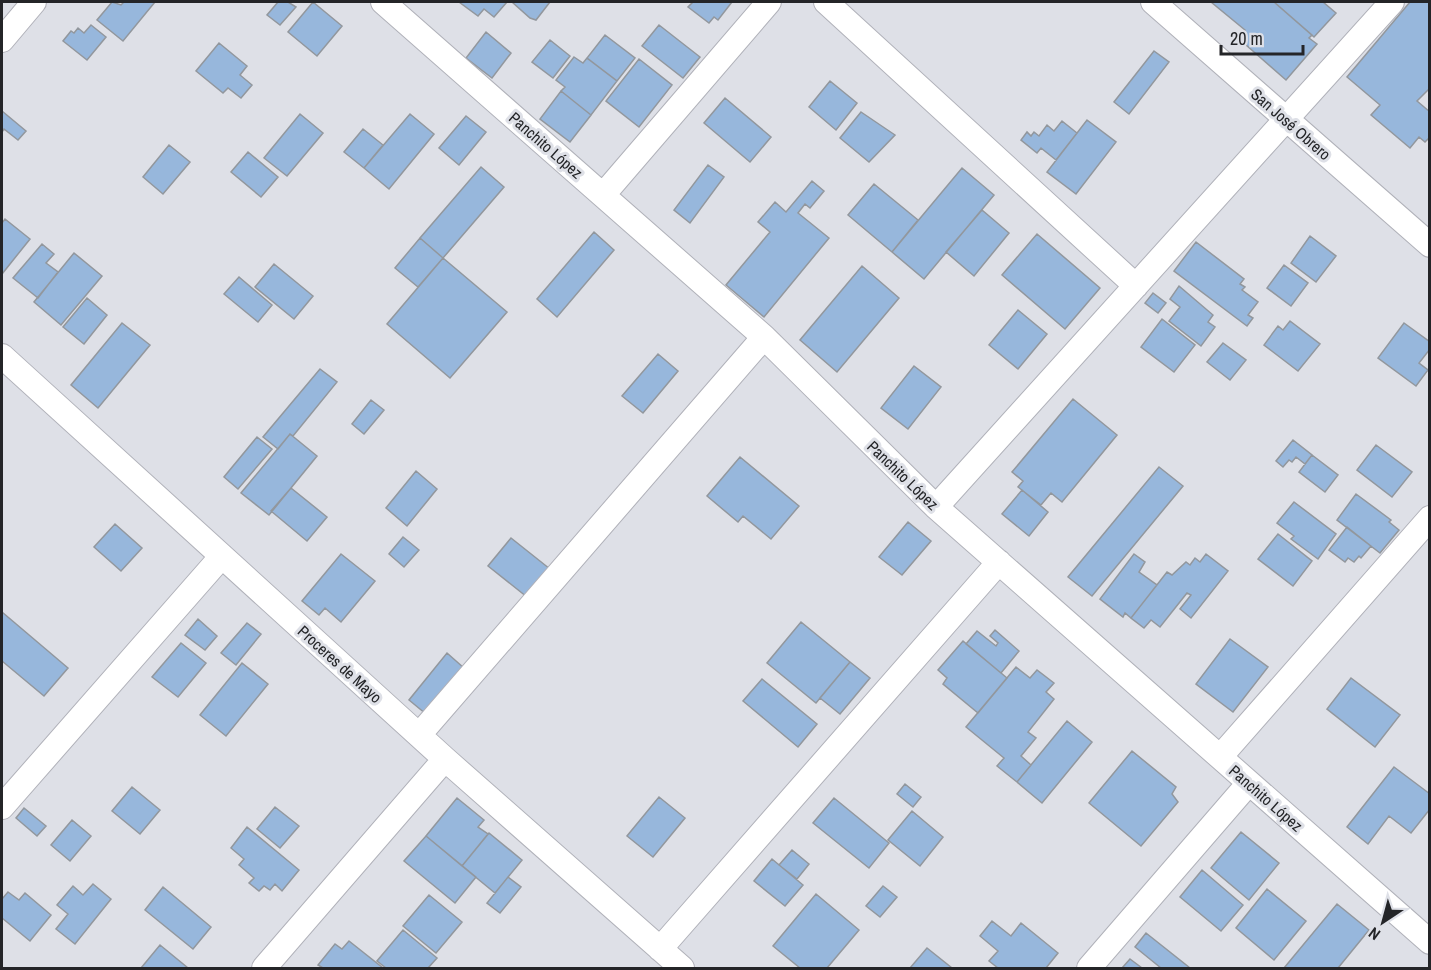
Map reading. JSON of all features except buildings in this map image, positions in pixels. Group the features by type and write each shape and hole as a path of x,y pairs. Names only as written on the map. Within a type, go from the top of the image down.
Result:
{"street":[{"path":"2,40 34,2"},
{"name":"Panchito López","path":"383,2 764,337 936,507 1430,942"},
{"path":"603,195 769,2"},
{"path":"826,2 1136,286"},
{"name":"San José Obrero","path":"1153,2 1430,246"},
{"path":"936,507 1392,2"},
{"path":"418,735 764,337"},
{"name":"Proceres de Mayo","path":"2,356 418,735 682,969"},
{"path":"1220,757 1430,518"},
{"path":"2,807 222,556"},
{"path":"660,949 999,562"},
{"path":"264,969 445,759"},
{"path":"1089,969 1249,783"}]}
